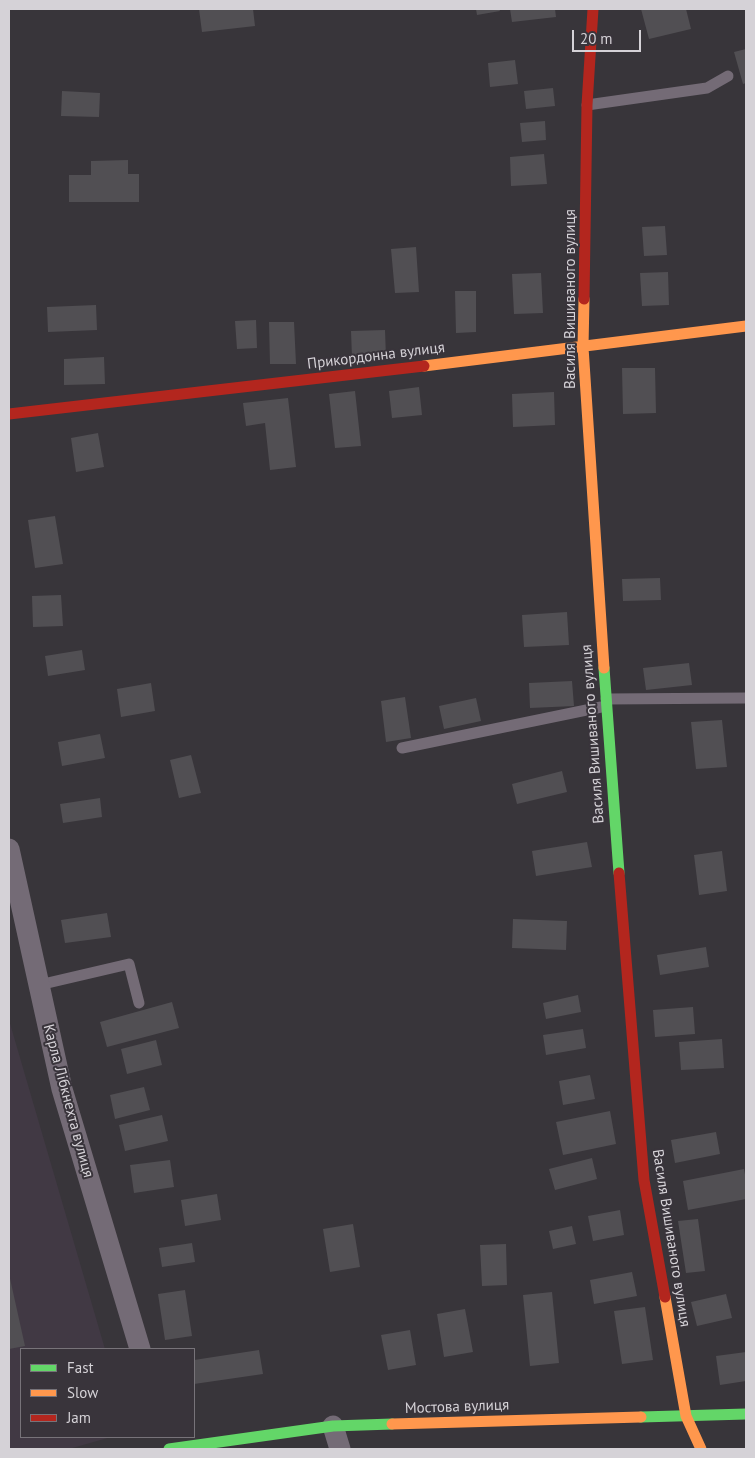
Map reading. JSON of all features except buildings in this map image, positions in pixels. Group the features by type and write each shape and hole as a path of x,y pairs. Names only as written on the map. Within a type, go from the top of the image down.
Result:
{"street":[{"name":"Василя Вишиваного вулиця","path":"593,9 587,105 583,347 605,703 644,1180 686,1416 701,1449"},
{"name":"Прикордонна вулиця","path":"9,414 583,347 746,326"},
{"name":"Карла Лібкнехта вулиця","path":"9,849 62,1089 140,1348"},
{"name":"Мостова вулиця","path":"170,1449 333,1426 746,1414"},
{"path":"333,1426 340,1449"}],"lane":[{"path":"587,105 707,88 728,76"},
{"path":"402,748 605,703 746,698"},
{"path":"39,985 129,964 139,1003"}],"shaded area":[{"path":"9,1020 105,1348 20,1348 20,1438 108,1438 69,1449 9,1449"}],"traffic: fast":[{"path":"604,668 619,873"},
{"path":"641,1417 746,1414"},
{"path":"169,1449 333,1426 392,1424"}],"traffic: slow":[{"path":"584,299 583,347 604,668"},
{"path":"424,366 746,326"},
{"path":"665,1297 686,1416 701,1449"},
{"path":"392,1424 641,1417"}],"traffic: jam":[{"path":"584,299 587,105 593,9"},
{"path":"9,414 424,366"},
{"path":"619,873 644,1180 665,1297"}]}
